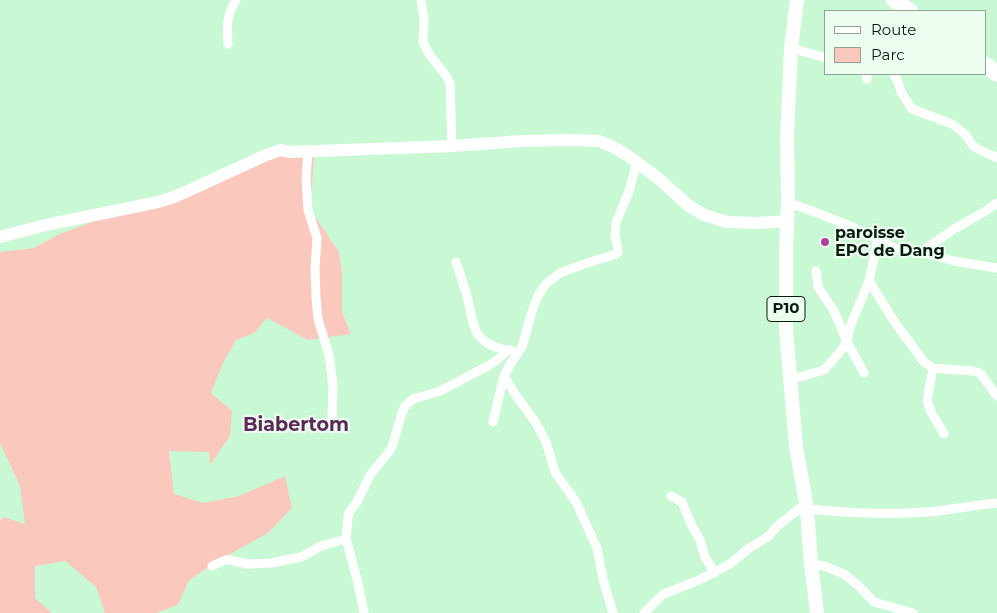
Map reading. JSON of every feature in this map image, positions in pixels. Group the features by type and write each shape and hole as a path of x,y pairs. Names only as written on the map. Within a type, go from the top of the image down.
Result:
{"highway":[{"path":"894,0 909,10"},
{"path":"987,66 997,74"}],"main road":[{"name":"P10","path":"796,2 791,48 787,137 786,330 796,446 807,509 817,613"}],"street":[{"path":"228,44 227,22 231,8 236,0"},
{"path":"421,0 424,20 423,42 450,84 452,146"},
{"path":"791,48 824,57"},
{"path":"894,75 901,92 912,109 952,124 966,134 974,147 997,158"},
{"path":"0,237 46,225 158,202 174,197 280,150 291,152 452,146 522,141 599,141 613,146 637,162 688,206 704,215 727,222 758,223 788,221"},
{"path":"308,150 306,178 308,210 317,238 316,297 318,319 329,355 333,385 332,420"},
{"path":"493,422 504,376 522,347 533,308 546,284 560,273 618,252 616,223 629,191 637,162"},
{"path":"788,202 848,224 898,249 997,268"},
{"path":"921,252 997,203"},
{"path":"790,378 824,370 847,342 850,327 869,282 878,240"},
{"path":"456,262 467,298 472,323 477,334 492,346 507,351"},
{"path":"816,271 818,287 834,311 847,342 864,373"},
{"path":"869,282 924,362 933,368 980,373 997,396"},
{"path":"364,613 346,539 349,512 357,502 370,475 392,447 402,413 413,399 440,391 486,367 507,351 522,347"},
{"path":"933,368 927,401 944,434"},
{"path":"504,376 514,394 536,423 546,442 555,472 576,502 597,548 603,579 613,613"},
{"path":"671,496 682,502 700,540 705,557 714,573"},
{"path":"646,612 658,597 714,573 730,564 748,549 769,536 776,527 800,508 895,514 930,512 997,503"},
{"path":"212,566 225,560 247,564 283,561 300,557 321,546 346,539"},
{"path":"811,564 824,566 844,574 874,602 913,613"}],"green space":[{"path":"304,147 314,158 310,209 339,252 342,273 342,312 351,334 308,340 267,318 254,333 236,340 223,363 211,393 232,411 230,436 210,465 209,452 169,451 174,494 203,503 239,496 285,476 292,508 268,533 221,559 189,580 178,605 156,613 105,613 96,587 65,561 35,566 35,598 52,613 0,613 0,520 4,517 25,524 20,486 0,443 0,252 34,248 59,234"}],"place":[{"name":"paroisse EPC de Dang","path":"825,242"}],"district":[{"name":"Biabertom","path":"296,425"}]}
